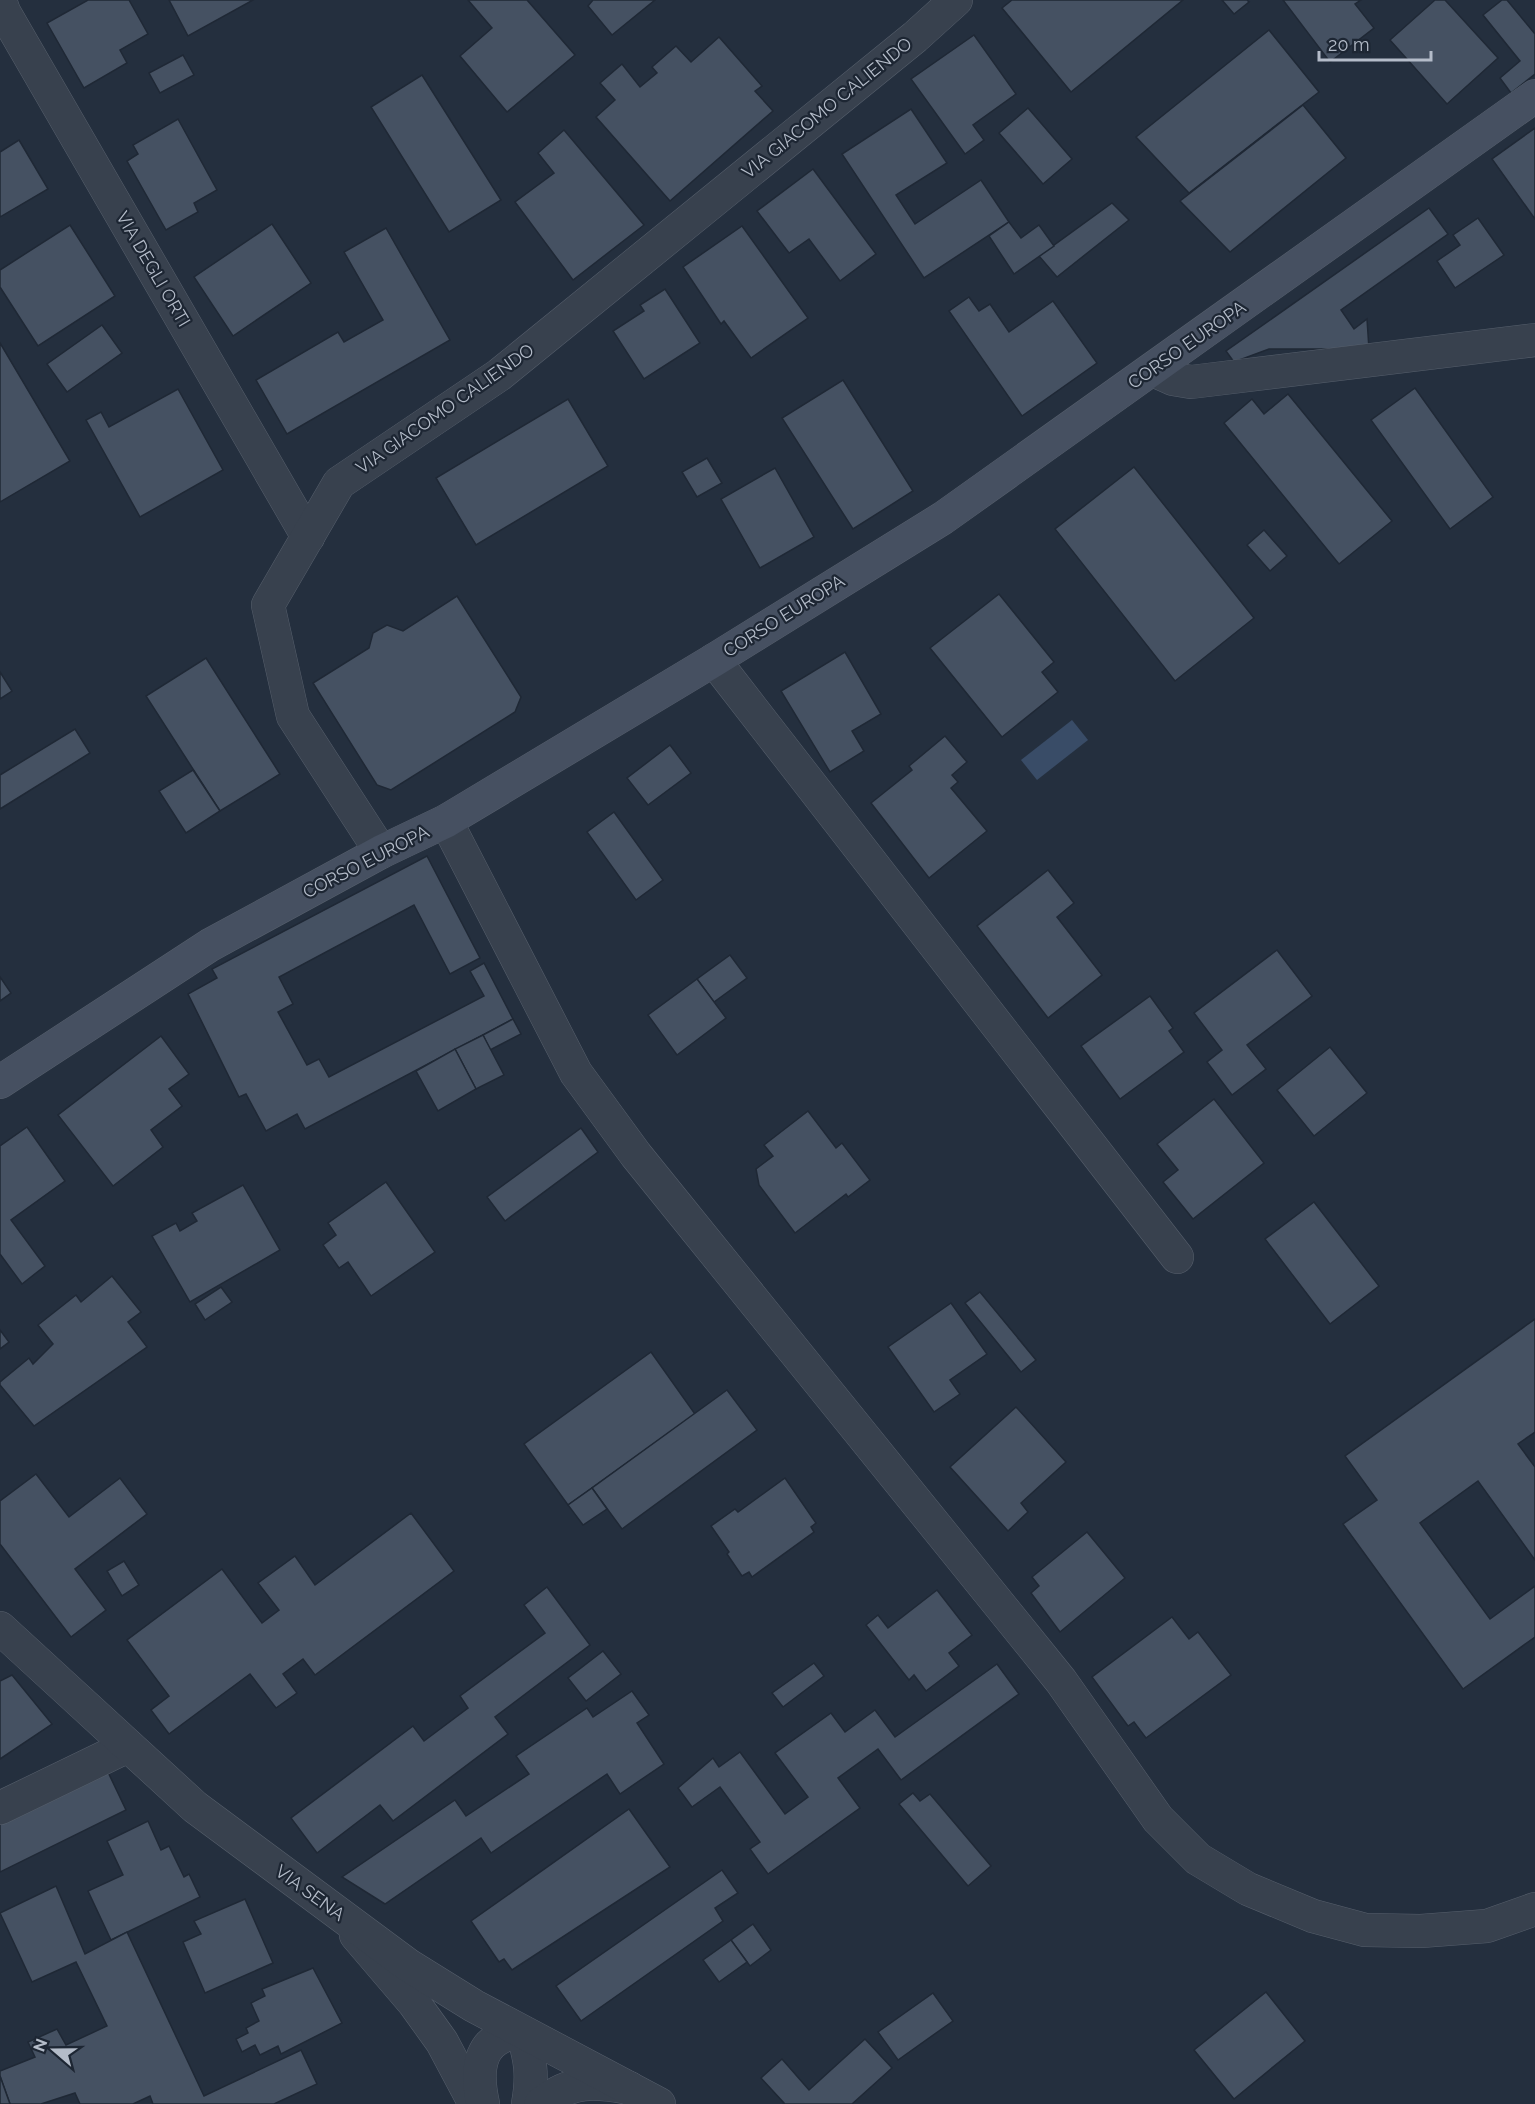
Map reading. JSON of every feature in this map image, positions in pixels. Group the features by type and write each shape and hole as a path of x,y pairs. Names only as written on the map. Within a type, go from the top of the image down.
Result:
{"main road":[{"name":"CORSO EUROPA","path":"0,1082 210,945 381,852 446,821 714,660 943,518 1535,96"}],"street":[{"name":"VIA GIACOMO CALIENDO","path":"381,852 293,716 268,605 339,483 499,375 915,37 956,0"},
{"name":"VIA DEGLI ORTI","path":"9,4 308,537"},
{"path":"1153,369 1173,379 1191,382 1535,340"},
{"path":"714,660 1177,1257"},
{"path":"446,821 576,1073 636,1155 1061,1681 1158,1819 1190,1851 1248,1889 1313,1916 1365,1930 1421,1931 1487,1926 1535,1909"},
{"name":"VIA SENA","path":"0,1628 195,1807 408,1965 474,2006 658,2104"},
{"path":"0,1808 128,1746"},
{"path":"335,1911 414,2003 442,2042 475,2104"},
{"path":"483,2104 479,2073 488,2047 506,2033 522,2032 530,2056 532,2077 528,2104"},
{"path":"542,2104 553,2095 587,2083 606,2083 629,2088"}],"water":[{"path":"1072,720 1088,740 1037,780 1021,760"}],"building":[{"path":"88,0 129,0 148,34 120,50 127,63 84,88 47,23"},
{"path":"169,0 253,0 188,36"},
{"path":"468,0 527,0 575,55 507,112 460,56 492,28"},
{"path":"593,0 655,0 612,35 588,6"},
{"path":"1012,0 1183,0 1071,92 1002,8"},
{"path":"1222,0 1247,0 1249,2 1234,14"},
{"path":"1283,0 1361,0 1355,4 1374,28 1330,62"},
{"path":"1435,0 1445,0 1498,58 1447,104 1390,40"},
{"path":"1502,0 1507,0 1535,34 1535,74 1511,93 1500,78 1520,61 1483,15"},
{"path":"1269,30 1319,92 1189,193 1136,137"},
{"path":"974,35 1016,94 973,125 984,140 965,154 911,79"},
{"path":"719,37 762,86 755,91 773,111 670,201 596,117 615,100 600,83 622,64 640,87 657,73 652,67 676,46 691,62"},
{"path":"183,55 194,75 160,93 149,73"},
{"path":"422,75 501,200 449,232 371,107"},
{"path":"1303,105 1346,158 1230,252 1180,201"},
{"path":"1028,108 1072,159 1043,184 999,133"},
{"path":"911,109 947,163 896,195 915,224 981,180 1009,222 924,278 842,154"},
{"path":"178,119 217,190 194,203 198,212 166,230 127,161 138,154 133,145"},
{"path":"1535,128 1535,219 1492,159"},
{"path":"564,130 644,225 573,280 515,202 554,173 538,153"},
{"path":"19,140 48,189 0,217 0,152"},
{"path":"813,169 876,254 840,281 809,239 789,253 757,211"},
{"path":"1112,203 1129,220 1057,277 1039,256"},
{"path":"1429,208 1448,234 1341,310 1354,329 1367,319 1369,349 1269,349 1234,362 1226,351"},
{"path":"1478,218 1504,255 1455,288 1437,261 1460,245 1453,235"},
{"path":"1009,222 1021,238 1039,225 1054,246 1014,274 989,236"},
{"path":"272,224 311,283 233,336 194,277"},
{"path":"70,225 115,296 38,346 0,287 0,270"},
{"path":"742,226 808,318 751,358 724,321 721,324 683,267"},
{"path":"386,228 450,340 287,434 256,380 338,332 344,342 383,320 344,252"},
{"path":"665,289 700,343 644,379 613,331 644,311 640,305"},
{"path":"969,297 979,311 990,304 1009,332 1053,301 1097,363 1022,416 949,311"},
{"path":"102,325 122,353 67,392 47,364"},
{"path":"0,343 70,461 0,502"},
{"path":"843,380 913,491 853,529 782,418"},
{"path":"1415,388 1493,497 1450,529 1371,420"},
{"path":"178,389 223,470 140,517 86,420 101,412 109,427"},
{"path":"1288,394 1392,521 1339,564 1224,423 1252,399 1264,414"},
{"path":"568,399 608,466 476,545 436,478"},
{"path":"707,458 722,483 697,497 682,472"},
{"path":"1134,467 1254,618 1175,681 1055,529"},
{"path":"775,468 814,537 760,568 721,499"},
{"path":"1264,530 1287,556 1270,571 1247,545"},
{"path":"999,594 1054,662 1042,672 1058,692 1002,737 930,648"},
{"path":"457,596 521,697 515,712 391,790 377,785 313,683 369,648 373,633 387,625 403,631"},
{"path":"845,652 881,714 852,731 864,751 830,772 781,691"},
{"path":"206,658 280,774 220,811 146,696"},
{"path":"0,672 12,691 0,699"},
{"path":"75,729 90,753 0,809 0,775"},
{"path":"945,736 967,762 952,775 958,782 951,788 987,831 929,878 871,803 912,770 909,766"},
{"path":"670,745 691,773 648,805 627,778"},
{"path":"193,770 220,811 186,833 159,791"},
{"path":"614,812 663,880 636,900 587,832"},
{"path":"427,856 480,958 450,974 414,905 279,977 293,1004 278,1012 307,1065 319,1059 329,1077 484,996 470,971 484,963 513,1019 305,1129 297,1114 266,1131 246,1094 239,1097 188,994 217,978 212,969"},
{"path":"1048,870 1074,903 1057,917 1102,975 1048,1018 977,926"},
{"path":"1277,950 1312,996 1247,1045 1266,1069 1232,1095 1207,1062 1222,1050 1194,1013"},
{"path":"730,955 747,978 714,1002 697,979"},
{"path":"0,977 11,993 0,1001"},
{"path":"697,979 726,1018 677,1055 648,1015"},
{"path":"1150,996 1173,1028 1169,1031 1184,1052 1120,1099 1081,1046"},
{"path":"513,1019 521,1034 490,1050 483,1035"},
{"path":"483,1035 504,1075 476,1089 455,1049"},
{"path":"161,1036 189,1074 169,1089 182,1106 151,1130 163,1147 113,1186 58,1115"},
{"path":"1330,1047 1367,1093 1314,1136 1277,1090"},
{"path":"455,1049 476,1089 438,1111 416,1071"},
{"path":"1214,1099 1264,1163 1193,1219 1163,1182 1178,1170 1157,1144"},
{"path":"808,1111 836,1148 842,1143 870,1180 848,1197 846,1194 795,1233 759,1185 756,1169 773,1156 764,1145"},
{"path":"27,1127 65,1181 11,1220 45,1266 22,1284 0,1254 0,1146"},
{"path":"581,1128 598,1152 505,1221 487,1197"},
{"path":"386,1182 435,1252 371,1296 348,1262 339,1268 323,1245 336,1235 328,1223"},
{"path":"243,1185 280,1250 190,1302 152,1236 176,1223 180,1231 197,1221 192,1213"},
{"path":"1314,1202 1379,1286 1330,1324 1265,1239"},
{"path":"112,1276 141,1312 128,1322 147,1347 34,1426 0,1385 0,1382 29,1358 33,1364 53,1344 38,1325 76,1295 81,1302"},
{"path":"221,1287 232,1302 205,1320 195,1304"},
{"path":"980,1292 1036,1360 1021,1372 965,1303"},
{"path":"951,1303 987,1354 950,1380 960,1394 934,1412 888,1347"},
{"path":"1535,1319 1535,1432 1518,1444 1535,1467 1535,1560 1478,1481 1420,1523 1490,1619 1535,1586 1535,1637 1463,1689 1343,1524 1377,1500 1345,1456"},
{"path":"0,1330 9,1342 0,1349"},
{"path":"651,1352 695,1414 568,1505 524,1444"},
{"path":"727,1390 757,1430 622,1529 592,1488"},
{"path":"1016,1407 1066,1462 1021,1503 1028,1512 1008,1531 950,1467"},
{"path":"36,1474 69,1517 120,1478 147,1514 75,1569 106,1610 71,1637 0,1544 0,1501"},
{"path":"785,1478 816,1523 811,1527 814,1532 752,1577 749,1572 742,1576 711,1526 735,1509 738,1512"},
{"path":"592,1488 607,1509 583,1525 568,1505"},
{"path":"411,1513 454,1571 315,1675 303,1659 283,1674 297,1693 276,1708 250,1674 169,1734 151,1710 169,1696 127,1640 222,1569 262,1623 279,1610 258,1583 295,1556 315,1585"},
{"path":"1087,1532 1125,1578 1060,1632 1031,1593 1039,1586 1032,1577"},
{"path":"124,1561 139,1585 122,1596 107,1571"},
{"path":"547,1587 590,1645 495,1717 508,1734 393,1821 380,1805 317,1853 291,1818 413,1726 424,1741 468,1708 460,1696 545,1633 524,1605"},
{"path":"937,1590 972,1635 949,1653 959,1666 926,1691 914,1675 909,1680 866,1625 878,1615 888,1628"},
{"path":"1172,1617 1189,1639 1198,1632 1231,1675 1146,1738 1134,1722 1128,1726 1092,1677"},
{"path":"603,1651 621,1674 586,1701 568,1678"},
{"path":"814,1663 824,1676 783,1707 772,1693"},
{"path":"997,1664 1019,1694 901,1780 878,1749 838,1778 860,1808 768,1874 750,1849 760,1842 720,1787 692,1807 678,1788 713,1758 719,1767 740,1752 785,1814 808,1797 775,1753 831,1713 845,1732 875,1710 895,1737"},
{"path":"12,1675 52,1724 0,1759 0,1681"},
{"path":"632,1691 649,1715 637,1723 664,1764 620,1794 607,1774 491,1853 481,1838 385,1904 342,1877 455,1800 466,1816 529,1774 516,1756 587,1708 593,1717"},
{"path":"107,1770 126,1810 0,1872 0,1822"},
{"path":"913,1793 920,1801 930,1794 991,1866 968,1886 899,1804"},
{"path":"629,1809 670,1867 512,1970 504,1959 499,1962 471,1921"},
{"path":"148,1821 161,1850 169,1846 184,1877 189,1874 200,1897 111,1940 88,1891 123,1875 107,1841"},
{"path":"722,1870 738,1893 715,1908 723,1921 581,2021 556,1986"},
{"path":"56,1886 85,1954 127,1932 204,2096 301,2050 317,2084 274,2104 153,2104 150,2096 133,2104 80,2104 75,2093 41,2104 10,2104 0,2071 35,2057 28,2042 57,2029 66,2045 107,2026 76,1962 32,1982 0,1913"},
{"path":"245,1899 273,1963 205,1993 183,1942 201,1934 194,1921"},
{"path":"753,1924 771,1950 750,1966 731,1940"},
{"path":"731,1940 747,1962 719,1982 703,1960"},
{"path":"313,1968 342,2023 281,2054 278,2046 260,2055 255,2045 242,2052 236,2039 248,2033 246,2028 259,2021 251,2003 265,1996 262,1989"},
{"path":"1266,1992 1305,2041 1234,2099 1194,2050"},
{"path":"933,1993 953,2021 898,2060 878,2032"},
{"path":"865,2039 892,2068 852,2104 783,2104 761,2078 782,2059 809,2090"},
{"path":"0,2076 10,2104 0,2104"}]}
